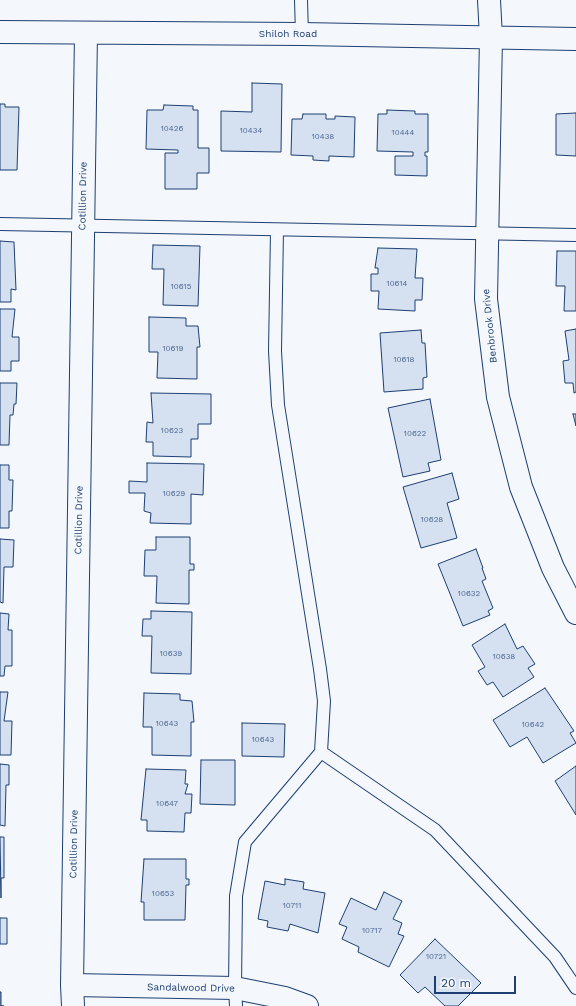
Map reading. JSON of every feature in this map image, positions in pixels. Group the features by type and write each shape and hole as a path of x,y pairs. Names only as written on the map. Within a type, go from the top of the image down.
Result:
{"street":[{"name":"Benbrook Drive","path":"489,0 491,37 486,233 486,299 498,397 522,487 553,568 576,613"},
{"name":"Shiloh Road","path":"0,32 302,34 576,39"},
{"name":"Cotillion Drive","path":"72,996 86,33"},
{"name":"Sandalwood Drive","path":"72,996 285,998 307,1006"}],"lane":[{"path":"301,0 302,34"},
{"path":"0,224 576,234"},
{"path":"235,997 236,896 245,842 321,752 324,701 278,405 274,351 277,230"},
{"path":"321,752 435,830 555,957 576,988"}],"building":[{"path":"252,83 282,84 281,152 221,151 221,111 252,112"},
{"path":"0,104 5,104 5,107 19,107 17,170 0,170"},
{"path":"164,105 193,106 193,110 198,110 198,148 209,148 209,173 197,173 197,189 165,189 165,153 178,153 178,150 146,149 147,110 163,110"},
{"path":"387,110 415,111 415,114 428,114 428,152 425,152 425,156 427,156 427,176 395,175 395,156 413,156 413,152 377,151 378,114 387,114"},
{"path":"576,113 576,156 556,155 556,114"},
{"path":"303,114 326,114 326,119 335,119 335,116 355,117 354,157 329,156 329,161 313,160 313,156 291,155 292,119 302,119"},
{"path":"0,241 14,242 16,290 11,289 11,302 0,302"},
{"path":"153,245 200,246 198,306 163,305 164,269 152,269"},
{"path":"378,248 417,249 415,278 423,278 422,300 415,300 415,311 378,309 379,291 371,291 371,274 378,274 378,268 375,268"},
{"path":"557,251 576,251 576,311 564,311 565,286 556,286"},
{"path":"0,309 15,309 12,337 19,337 19,361 11,361 11,371 0,371"},
{"path":"149,317 186,318 186,326 198,326 200,347 197,347 197,379 157,378 158,352 149,352"},
{"path":"576,329 576,392 574,393 573,383 565,383 563,361 569,360 565,331"},
{"path":"421,330 422,343 425,343 427,377 423,378 423,389 384,392 380,333"},
{"path":"0,383 17,383 16,404 14,404 13,415 10,415 9,445 0,445"},
{"path":"151,393 211,394 211,424 198,424 198,439 191,439 191,457 153,456 153,442 146,442 147,422 153,423"},
{"path":"430,399 441,460 428,463 430,471 403,477 388,408"},
{"path":"573,414 576,414 576,426"},
{"path":"147,463 204,464 203,495 191,494 191,524 150,523 151,513 144,511 145,493 129,493 129,481 147,482"},
{"path":"0,465 9,465 9,480 13,480 12,511 9,511 9,528 0,528"},
{"path":"452,473 459,499 447,503 457,538 421,548 403,487"},
{"path":"156,537 190,537 190,564 194,564 194,570 189,570 189,604 156,603 157,576 144,576 145,550 156,550"},
{"path":"0,539 14,540 13,567 4,567 3,603 0,602"},
{"path":"476,549 486,579 482,581 493,608 488,611 490,615 463,626 438,564"},
{"path":"151,611 192,612 191,674 151,673 152,636 142,636 143,619 151,619"},
{"path":"0,613 9,614 8,630 12,630 12,666 5,666 4,676 0,676"},
{"path":"505,624 517,649 523,646 535,664 528,668 534,677 503,697 493,682 487,685 478,671 485,667 472,645"},
{"path":"545,688 574,731 570,733 576,743 543,763 527,737 510,747 493,720"},
{"path":"0,692 8,692 4,721 12,721 11,755 0,755"},
{"path":"144,693 180,694 180,700 192,701 194,722 191,722 191,756 152,755 152,727 143,727"},
{"path":"242,723 285,724 284,757 242,756"},
{"path":"201,760 235,760 235,805 200,804"},
{"path":"0,764 9,765 9,785 6,785 5,826 0,825"},
{"path":"576,766 576,815 555,781"},
{"path":"146,769 186,770 185,784 188,784 185,794 192,794 191,813 185,813 184,832 147,831 147,820 141,820"},
{"path":"0,837 4,837 4,878 1,878 1,898"},
{"path":"144,859 186,859 186,879 189,879 189,885 186,885 185,920 144,920 144,902 141,902"},
{"path":"285,879 304,882 303,889 325,893 318,933 290,924 288,931 267,927 268,921 258,919 265,881 285,885"},
{"path":"384,892 402,901 393,919 402,923 398,934 404,936 389,967 358,952 359,947 342,939 347,927 339,924 351,898 376,910"},
{"path":"0,918 7,918 7,944 0,944"},
{"path":"435,939 481,983 458,1006 445,1006 425,987 418,993 400,975"},
{"path":"1,992 1,1006 0,1006"}]}
